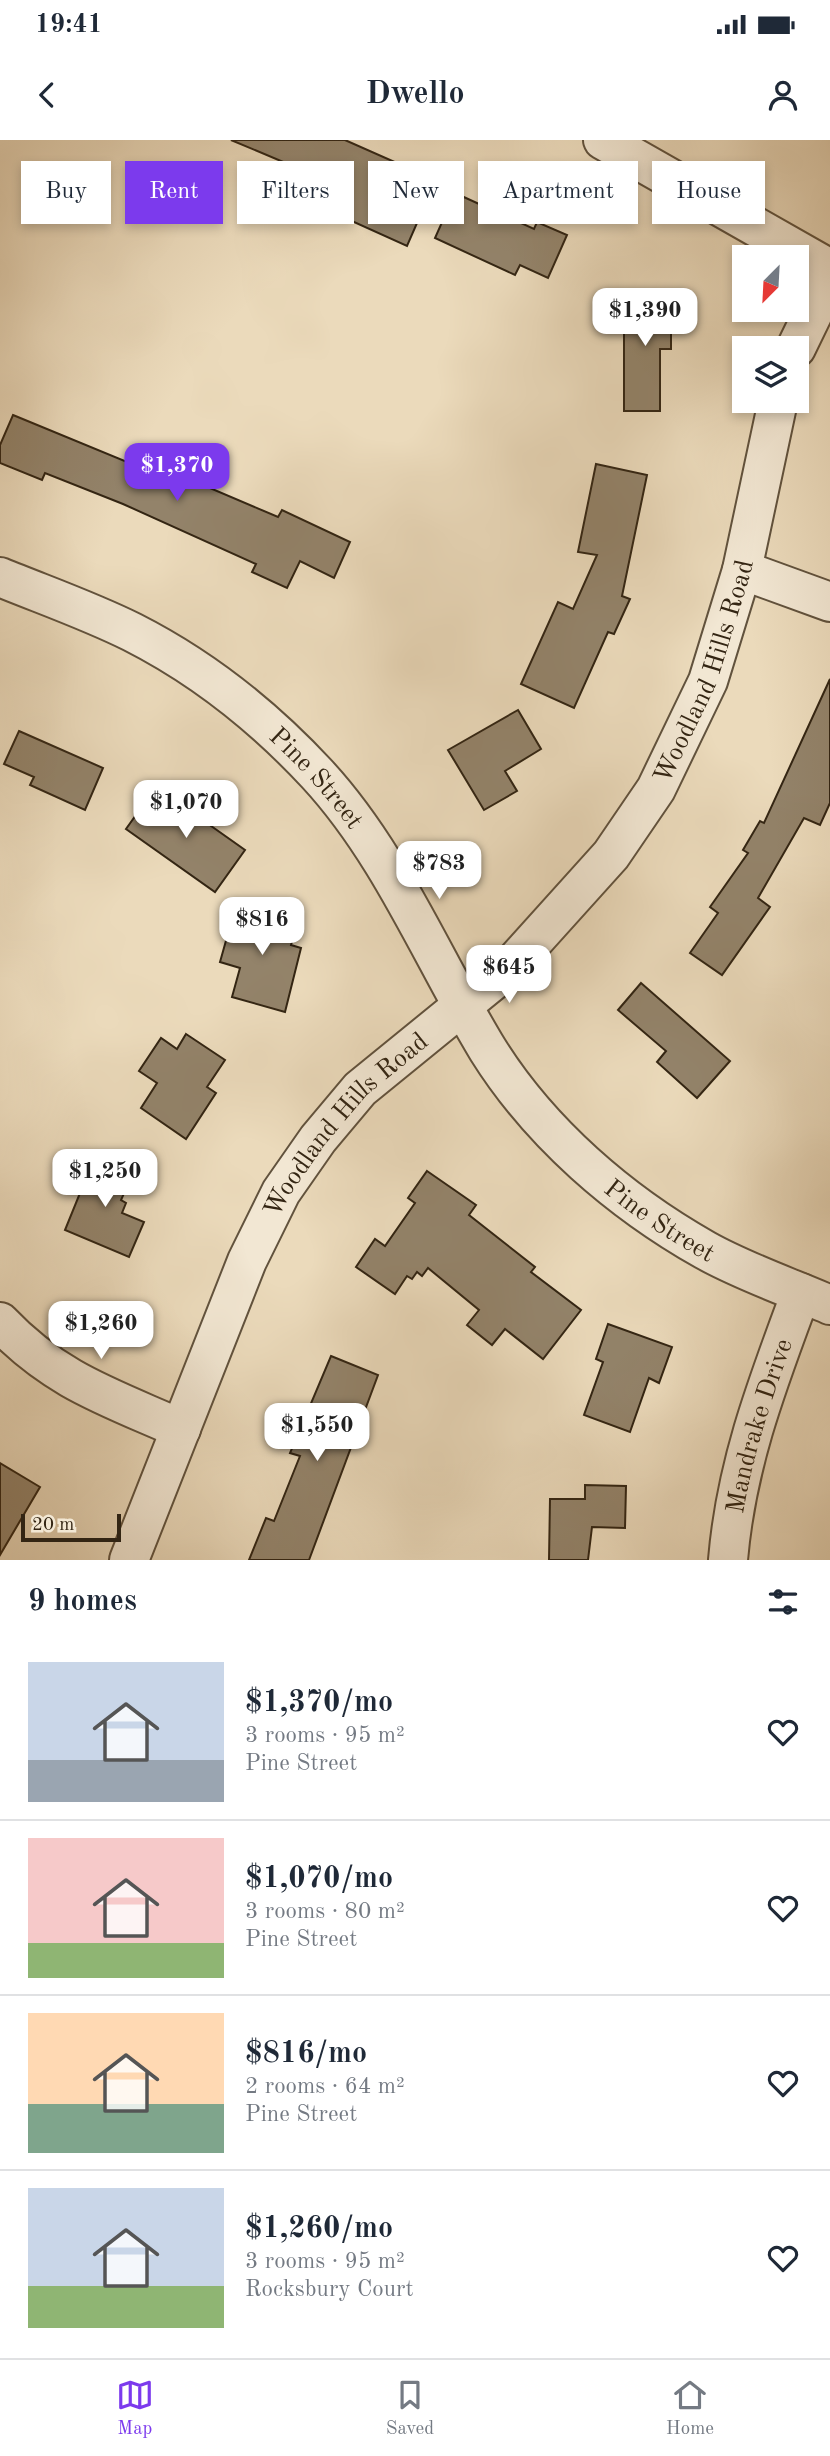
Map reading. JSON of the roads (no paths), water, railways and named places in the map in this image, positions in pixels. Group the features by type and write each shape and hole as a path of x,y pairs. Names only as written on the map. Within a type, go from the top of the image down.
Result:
{"street":[{"path":"603,140 830,269"},
{"path":"802,336 830,278"},
{"name":"Woodland Hills Road","path":"129,1560 247,1261 281,1192 318,1139 360,1089 511,966 611,855 656,789 708,681 742,570 775,413"},
{"path":"742,570 830,602"},
{"name":"Pine Street","path":"0,577 130,631 170,653 235,698 278,735 333,793 387,866 462,1004 490,1052 519,1093 587,1166 625,1197 707,1251 815,1299"},
{"name":"Mandrake Drive","path":"729,1560 738,1484 751,1431 815,1299"},
{"path":"0,1322 32,1354 66,1378 181,1429"}]}
